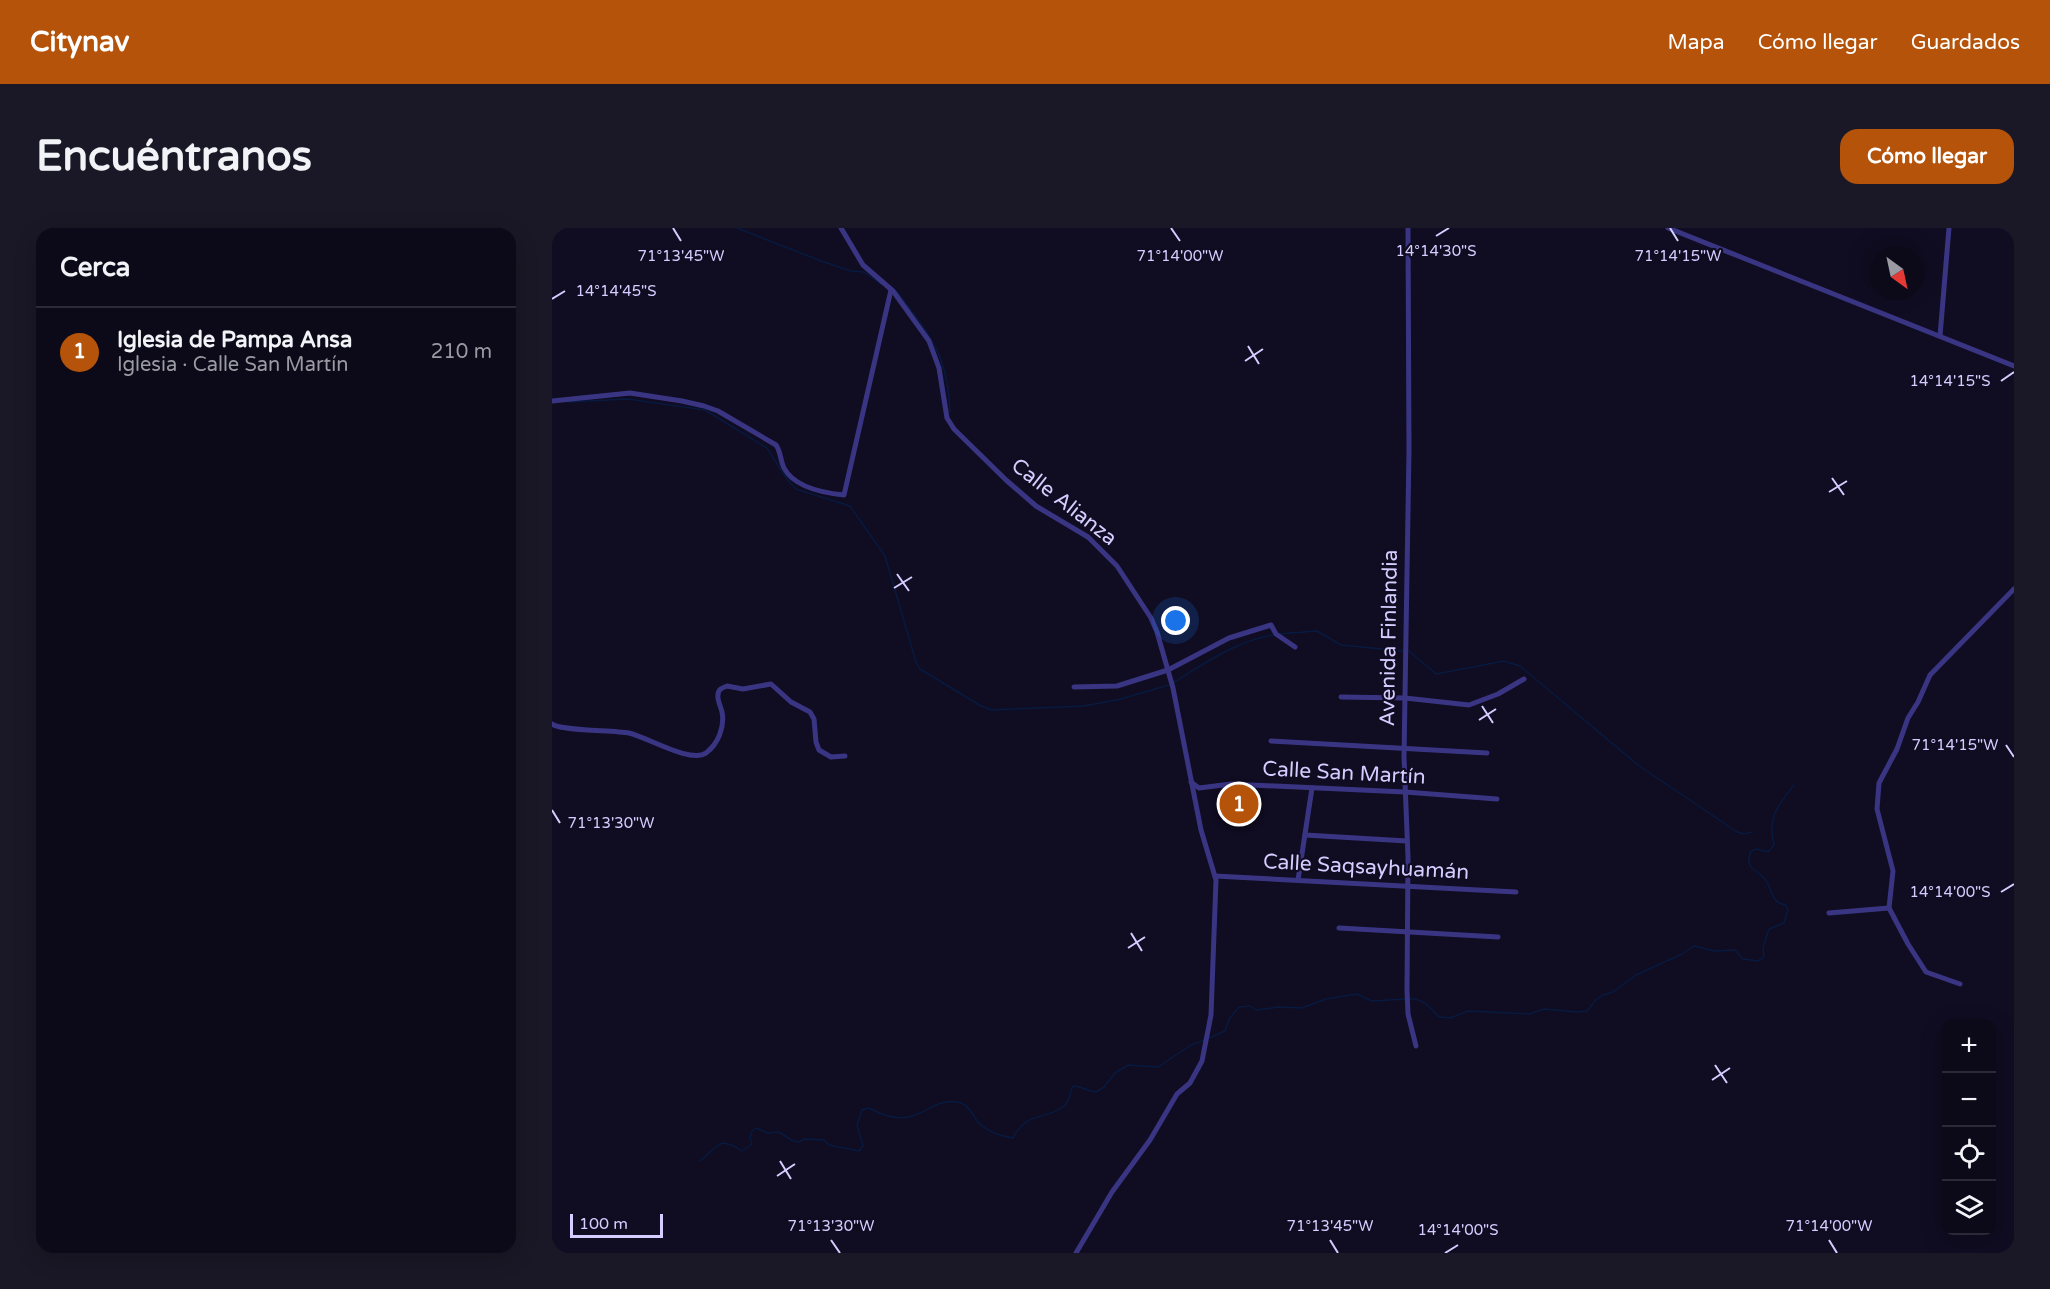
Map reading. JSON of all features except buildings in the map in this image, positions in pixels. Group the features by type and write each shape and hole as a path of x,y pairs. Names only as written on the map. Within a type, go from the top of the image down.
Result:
{"street":[{"name":"Calle Alianza","path":"841,228 863,265 891,290 929,341 939,368 948,418 954,429 1036,506 1088,537 1117,566 1151,618 1173,688 1201,830 1215,876 1211,1015 1202,1061 1190,1083 1177,1094 1150,1140 1112,1192 1076,1253"},
{"name":"Avenida Finlandia","path":"1408,228 1404,747 1408,885 1407,999 1416,1046"},
{"path":"1668,228 2014,366"},
{"path":"1940,336 1949,228"},
{"path":"552,400 630,393 704,406 718,411 776,445 783,466 790,477 800,483 844,495 891,290"},
{"path":"1960,984 1926,972 1889,908 1893,871 1877,809 1879,783 1930,675 2014,589"},
{"path":"1074,687 1118,686 1167,670 1229,638 1271,625 1276,634 1295,647"},
{"path":"1341,697 1405,699 1469,705 1498,694 1524,679"},
{"path":"552,724 557,728 629,733 692,756 704,755 716,744 721,731 723,715 717,696 719,690 727,686 743,689 771,684 801,710 810,712 814,719 819,750 831,757 845,756"},
{"path":"1271,741 1487,753"},
{"name":"Calle San Martín","path":"1191,782 1199,788 1231,784 1405,792 1497,799"},
{"path":"1298,880 1312,788"},
{"path":"1305,835 1407,840"},
{"name":"Calle Saqsayhuamán","path":"1215,876 1515,892"},
{"path":"1829,913 1889,908"},
{"path":"1339,928 1498,937"}],"waterway":[{"path":"737,228 821,261 851,271 864,272 881,284"},
{"path":"891,287 898,293 935,347 946,375 950,412"},
{"path":"568,402 628,399 705,410 767,448 796,489 850,506 885,556 920,669 981,706 992,710 1083,706 1117,700 1169,685"},
{"path":"1278,634 1317,631 1341,645 1404,651"},
{"path":"1173,683 1246,642 1273,635"},
{"path":"1409,651 1436,674 1504,661 1520,666 1638,765 1737,832 1745,834 1752,832"},
{"path":"1410,999 1423,1002 1439,1017 1450,1018 1468,1011 1529,1014 1544,1009 1587,1011 1603,995 1613,992 1636,975 1694,946 1714,951 1735,950 1743,959 1758,961 1764,957 1763,948 1769,929 1784,923 1788,910 1786,905 1776,900 1765,880 1750,865 1749,858 1751,851 1757,849 1768,852 1774,845 1772,827 1775,812 1794,785"},
{"path":"1209,1038 1225,1031 1229,1019 1239,1007 1250,1006 1256,1010 1279,1007 1302,1008 1326,999 1357,994 1372,1001 1406,999"},
{"path":"700,1161 723,1143 742,1151 752,1144 750,1138 752,1131 756,1128 768,1133 779,1132 793,1141 824,1140 829,1145 859,1151 863,1146 857,1125 862,1110 869,1108 888,1116 904,1118 938,1104 950,1102 965,1105 987,1130 1013,1138 1024,1123 1057,1111 1064,1106 1073,1086 1096,1092 1104,1087 1115,1073 1128,1065 1158,1067 1191,1045 1205,1040"}],"place":[{"name":"Iglesia de Pampa Ansa","path":"1239,804"}]}
